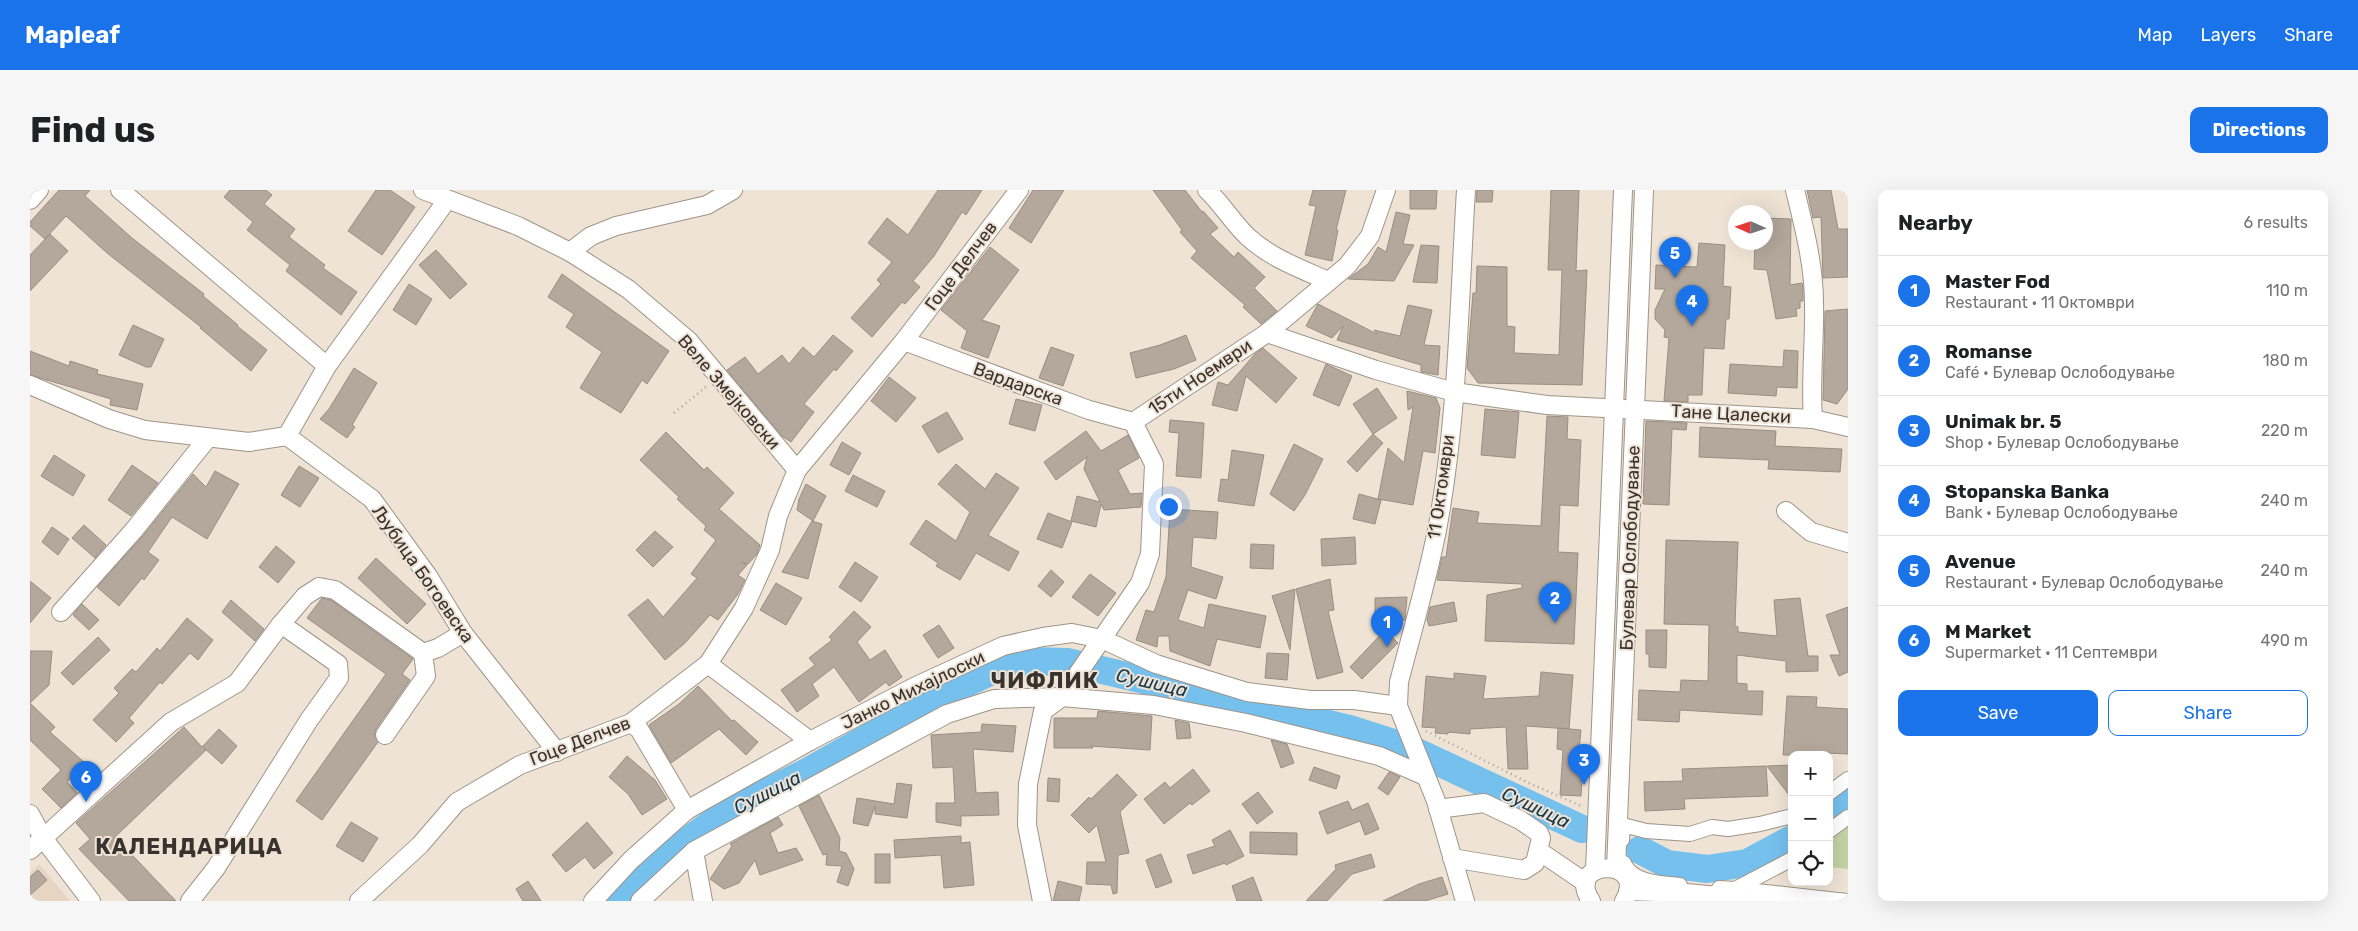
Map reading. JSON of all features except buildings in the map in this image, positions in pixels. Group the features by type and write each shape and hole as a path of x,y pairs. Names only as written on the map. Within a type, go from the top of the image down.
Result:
{"street":[{"path":"30,200 40,190"},
{"path":"120,190 327,366"},
{"name":"Веле Змејковски","path":"423,190 518,226 570,252 628,289 688,340 719,375 738,402 797,470"},
{"path":"570,252 592,236 616,226 708,205 733,190"},
{"name":"Гоце Делчев","path":"359,901 420,845 457,802 520,764 557,752 631,723 708,664 744,608 770,550 778,516 797,470 904,341 1019,190"},
{"path":"1207,190 1246,235 1261,248 1281,261 1328,281"},
{"name":"15ти Ноември","path":"1133,422 1267,333 1347,266 1370,236 1386,190"},
{"name":"11 Октомври","path":"1422,769 1412,739 1400,713 1399,682 1436,531 1454,392 1466,190"},
{"name":"Булевар Ослободување","path":"1590,884 1623,190"},
{"name":"Булевар Ослободување","path":"1616,869 1644,190"},
{"path":"1795,190 1809,250 1814,303 1811,354 1813,419"},
{"path":"30,386 109,419 145,430 206,439 249,442 288,436 327,366 447,200"},
{"name":"Тане Цалески","path":"1267,333 1376,370 1454,392 1547,405 1813,419 1848,427"},
{"name":"Вардарска","path":"904,341 1088,410 1133,422"},
{"path":"1042,901 1027,825 1028,784 1043,711 1062,697 1102,640 1140,583 1150,554 1154,464 1133,422"},
{"name":"Љубица Богоевска","path":"288,436 372,500 428,576 462,632 557,752"},
{"path":"61,612 134,530 206,439"},
{"path":"1786,511 1811,532 1848,543"},
{"path":"30,850 171,722 237,683 281,624 306,596 319,587 334,590 423,653 426,676 385,734"},
{"path":"190,901 216,868 309,720 339,678 338,664 281,624"},
{"path":"423,653 438,648 462,632"},
{"name":"Јанко Михајлоски","path":"593,901 631,860 687,810 810,741 914,687 1003,646 1072,633 1102,640 1156,664 1247,692 1310,700 1354,700 1400,713"},
{"path":"708,664 810,741"},
{"name":"Јанко Михајлоски","path":"640,901 694,851 947,714 994,699 1062,697 1154,705 1246,723 1379,756 1422,769"},
{"path":"631,723 639,729 687,810"},
{"path":"1422,769 1438,809 1461,898"},
{"path":"1833,791 1845,785"},
{"path":"1438,809 1484,804 1494,807 1539,833 1541,838 1535,863 1524,870 1452,858"},
{"path":"30,814 43,838 91,901"},
{"path":"1788,817 1728,829 1712,827 1690,834 1646,831 1623,825 1621,854 1626,868 1635,876 1654,883 1848,901"},
{"path":"1833,828 1848,817"},
{"path":"694,851 703,901"},
{"path":"1539,851 1590,884 1608,867 1616,869 1624,876 1626,896 1686,893 1773,901"},
{"path":"1735,890 1788,862"}],"path":[{"path":"674,413 719,375"},
{"path":"1400,713 1586,809"}],"shaded area":[{"path":"39,864 70,901 30,901 30,873"}],"green space":[{"path":"1848,821 1848,869 1833,867 1833,831"}],"waterway":[{"name":"Сушица","path":"617,901 649,870 724,814 807,772 958,687 996,669 1030,661 1068,662 1350,729 1406,747 1582,829"},
{"name":"Сушица","path":"1833,811 1848,801"},
{"name":"Сушица","path":"1640,850 1667,864 1707,869 1747,863 1788,841"}],"place":[{"name":"Avenue","path":"1675,278"},
{"name":"Stopanska Banka","path":"1692,326"},
{"name":"Romanse","path":"1555,623"},
{"name":"Master Fod","path":"1387,647"},
{"name":"Unimak br. 5","path":"1584,785"},
{"name":"M Market","path":"86,802"}],"district":[{"name":"ЧИФЛИК","path":"1045,680"},
{"name":"КАЛЕНДАРИЦА","path":"189,846"}]}
